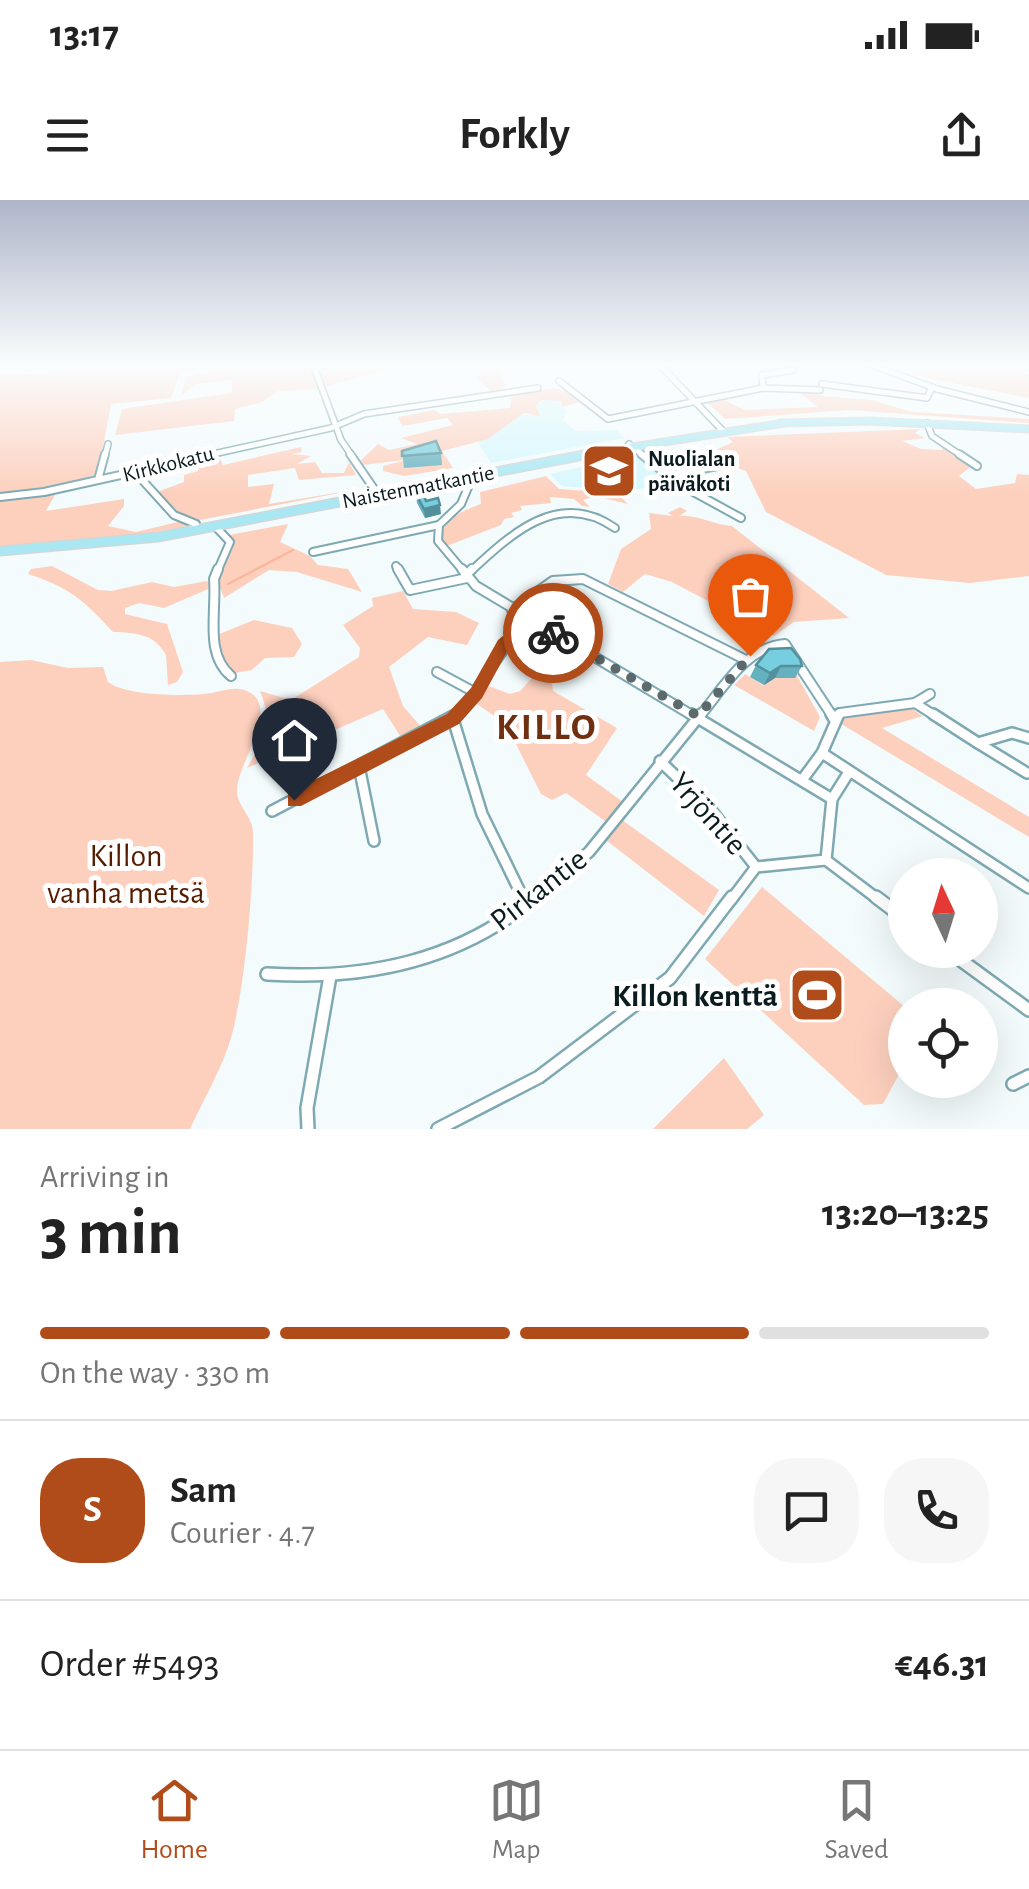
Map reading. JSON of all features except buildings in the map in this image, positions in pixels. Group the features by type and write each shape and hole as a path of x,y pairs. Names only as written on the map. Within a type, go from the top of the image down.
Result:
{"main road":[{"name":"Naistenmatkantie","path":"0,552 102,545 215,527 726,429 784,423 927,423 1029,429"}],"street":[{"path":"329,407 374,496"},
{"name":"Kirkkokatu","path":"0,497 98,480 336,426 364,414 408,407"},
{"path":"592,407 606,419 661,407"},
{"path":"703,407 726,429"},
{"path":"927,423 934,438 977,466"},
{"path":"98,480 108,444"},
{"path":"634,445 677,483 741,518"},
{"path":"668,476 718,466"},
{"path":"134,472 148,482 170,515 196,524 196,530"},
{"path":"314,552 439,525 461,504 467,491 463,478"},
{"path":"660,488 677,483"},
{"path":"396,566 410,590 466,577 488,552 526,527 562,514 586,510 615,528"},
{"path":"439,525 440,547 466,577 512,610 698,716 832,799"},
{"path":"215,527 230,542 214,579 218,608 214,652 219,666 231,676"},
{"path":"512,610 554,581 588,580 746,660"},
{"path":"272,812 453,719 476,693 501,648 529,619"},
{"name":"Pirkantie","path":"267,974 375,973 423,959 489,930 526,905 589,852 746,660 770,645 786,644 834,720"},
{"path":"437,672 476,693"},
{"path":"802,780 822,753 834,720 855,708 914,703 930,694"},
{"path":"914,703 1027,773"},
{"path":"453,719 484,820 526,905"},
{"path":"978,743 1012,732 1029,738"},
{"path":"822,753 1029,888"},
{"name":"Yrjöntie","path":"660,761 715,814 756,866"},
{"path":"358,766 366,784 374,841"},
{"path":"826,860 832,799 850,772"},
{"path":"438,1129 462,1124 540,1078 670,978 756,866 826,860 888,906"},
{"path":"972,968 1029,1010"},
{"path":"308,1129 307,1108 330,976"},
{"path":"1013,1084 1029,1076"}],"shaded area":[{"path":"537,407 561,407 567,410 563,420 576,431 617,430 624,438 491,463 478,443 518,415 540,415"},
{"name":"Nuolialan päiväkoti","path":"635,455 669,484 626,491 562,486 550,474"}],"green space":[{"path":"0,407 110,407 97,479 0,496"},
{"path":"241,407 235,409 234,421 115,435 122,409"},
{"path":"537,407 540,416 524,413 488,439 442,451 453,468 404,476 383,471 383,466 411,459 363,465 361,460 378,444 389,450 417,444 401,438 453,425 447,418 402,426 398,417 434,410 440,414"},
{"path":"712,407 896,407 912,412 1029,419 1029,423 850,410 725,419"},
{"path":"920,429 915,433 925,438 902,441 921,449 942,450 943,445 974,464 959,476 976,489 1015,483 1017,474 1029,475 1029,576 970,583 886,575 766,512 746,471 723,463 716,450 733,442 727,437"},
{"path":"301,447 302,452 292,454 311,456 297,464 315,462 322,473 344,473 349,462 356,475 299,480 295,468 248,475 248,487 274,484 269,504 360,489 195,521 173,513 157,492 184,482 184,475 198,471 202,456 218,454 223,465"},
{"path":"546,476 559,489 617,493 628,504 595,496 583,500 590,507 574,499 550,497 551,503 520,506 522,510 511,513 514,517 504,519 501,525 444,547 443,530 447,523 481,504 480,492"},
{"path":"57,491 46,511 124,499 124,506 108,526 136,532 182,521 193,525 133,536 0,546 0,498"},
{"path":"680,507 687,511 679,516 732,526 849,618 794,622 774,636 672,582 645,574 623,592 608,584 621,549 651,529 649,513 673,516 668,513"},
{"path":"288,524 280,542 310,556 318,565 348,569 362,592 297,572 269,570 224,598 218,582 233,547 229,535"},
{"path":"52,566 98,590 152,582 174,587 207,581 213,587 164,608 139,603 125,608 125,614 167,624 183,672 177,682 168,685 166,655 156,642 136,634 113,632 75,596 28,574 31,569"},
{"path":"403,591 413,609 456,612 479,623 467,645 428,637 389,667 403,706 423,729 402,739 383,709 247,768 266,731 260,691 291,700 359,657 360,648 343,625 373,606 372,598"},
{"path":"254,620 292,628 302,644 294,657 265,658 252,670 229,674 218,661 217,635"},
{"path":"564,644 580,656 552,684 553,691 617,728 586,775 623,802 605,821 566,793 552,800 541,794 506,724 474,702 486,685 510,694 520,691"},
{"name":"Killon vanha metsä","path":"31,660 68,668 103,667 108,682 140,692 194,695 238,689 258,700 259,724 237,791 253,832 250,907 240,992 227,1050 190,1129 0,1129 0,662"},
{"path":"791,665 820,717 814,731 734,685 745,674 763,685 775,678 794,678"},
{"path":"909,707 923,716 882,728 1029,817 1029,837 838,722 847,714"},
{"path":"618,817 719,890 704,916 602,837"},
{"name":"Killon kenttä","path":"762,887 888,993 888,1095 883,1104 864,1105 705,959"},
{"path":"724,1058 764,1115 747,1129 653,1129"}],"waterway":[{"path":"228,584 293,550"}],"way so far":[{"path":"553,633 698,716 750,656"}],"place":[{"name":"Nuolialan päiväkoti","path":"609,471"},
{"name":"Killon kenttä","path":"817,995"}],"district":[{"name":"KILLO","path":"547,726"}],"route":[{"path":"294,800 453,719 469,704 504,644 529,619 553,633"}]}
